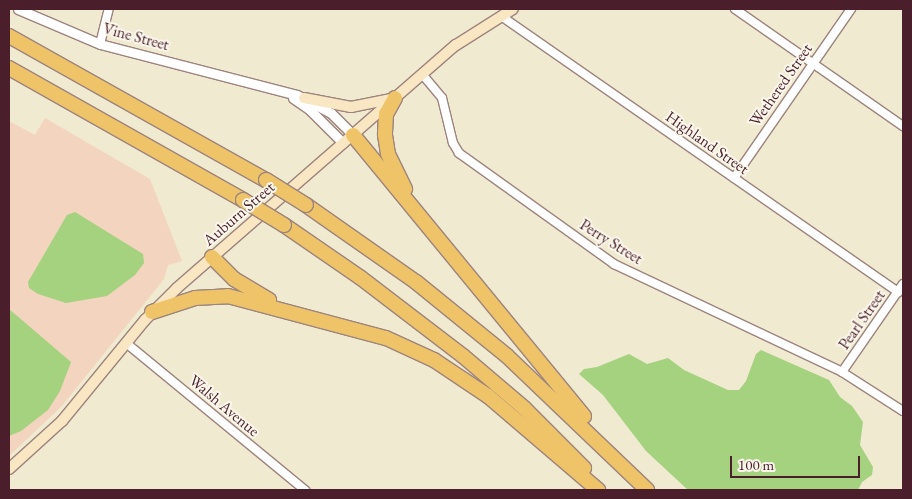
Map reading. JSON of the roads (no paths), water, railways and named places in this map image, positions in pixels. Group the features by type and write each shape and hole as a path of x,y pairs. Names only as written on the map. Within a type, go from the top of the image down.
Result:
{"highway":[{"path":"9,36 266,180 306,205 416,282 507,356 647,490"},
{"path":"9,68 243,200 284,225 361,278 462,356 538,422 607,490"},
{"path":"395,98 385,122 388,154 423,222"},
{"path":"348,139 423,222 631,474"},
{"path":"212,257 246,287 300,314"},
{"path":"152,312 195,298 216,296 300,314 380,336 446,367 488,396 598,490"}],"main road":[{"name":"Auburn Street","path":"9,469 62,421 152,312 212,257 463,40 513,9"},
{"path":"304,98 358,108 395,98"}],"street":[{"name":"Vine Street","path":"18,9 100,44 251,82 304,98 342,122 348,139"},
{"path":"100,44 109,9"},
{"path":"734,9 903,126"},
{"name":"Wethered Street","path":"734,178 851,9"},
{"name":"Highland Street","path":"501,16 898,292"},
{"name":"Perry Street","path":"422,74 442,98 455,147 466,160 614,264 842,372 903,411"},
{"name":"Vine Street","path":"251,82 301,103 348,139"},
{"name":"Pearl Street","path":"842,372 903,284"},
{"name":"Walsh Avenue","path":"126,343 305,490"}]}
